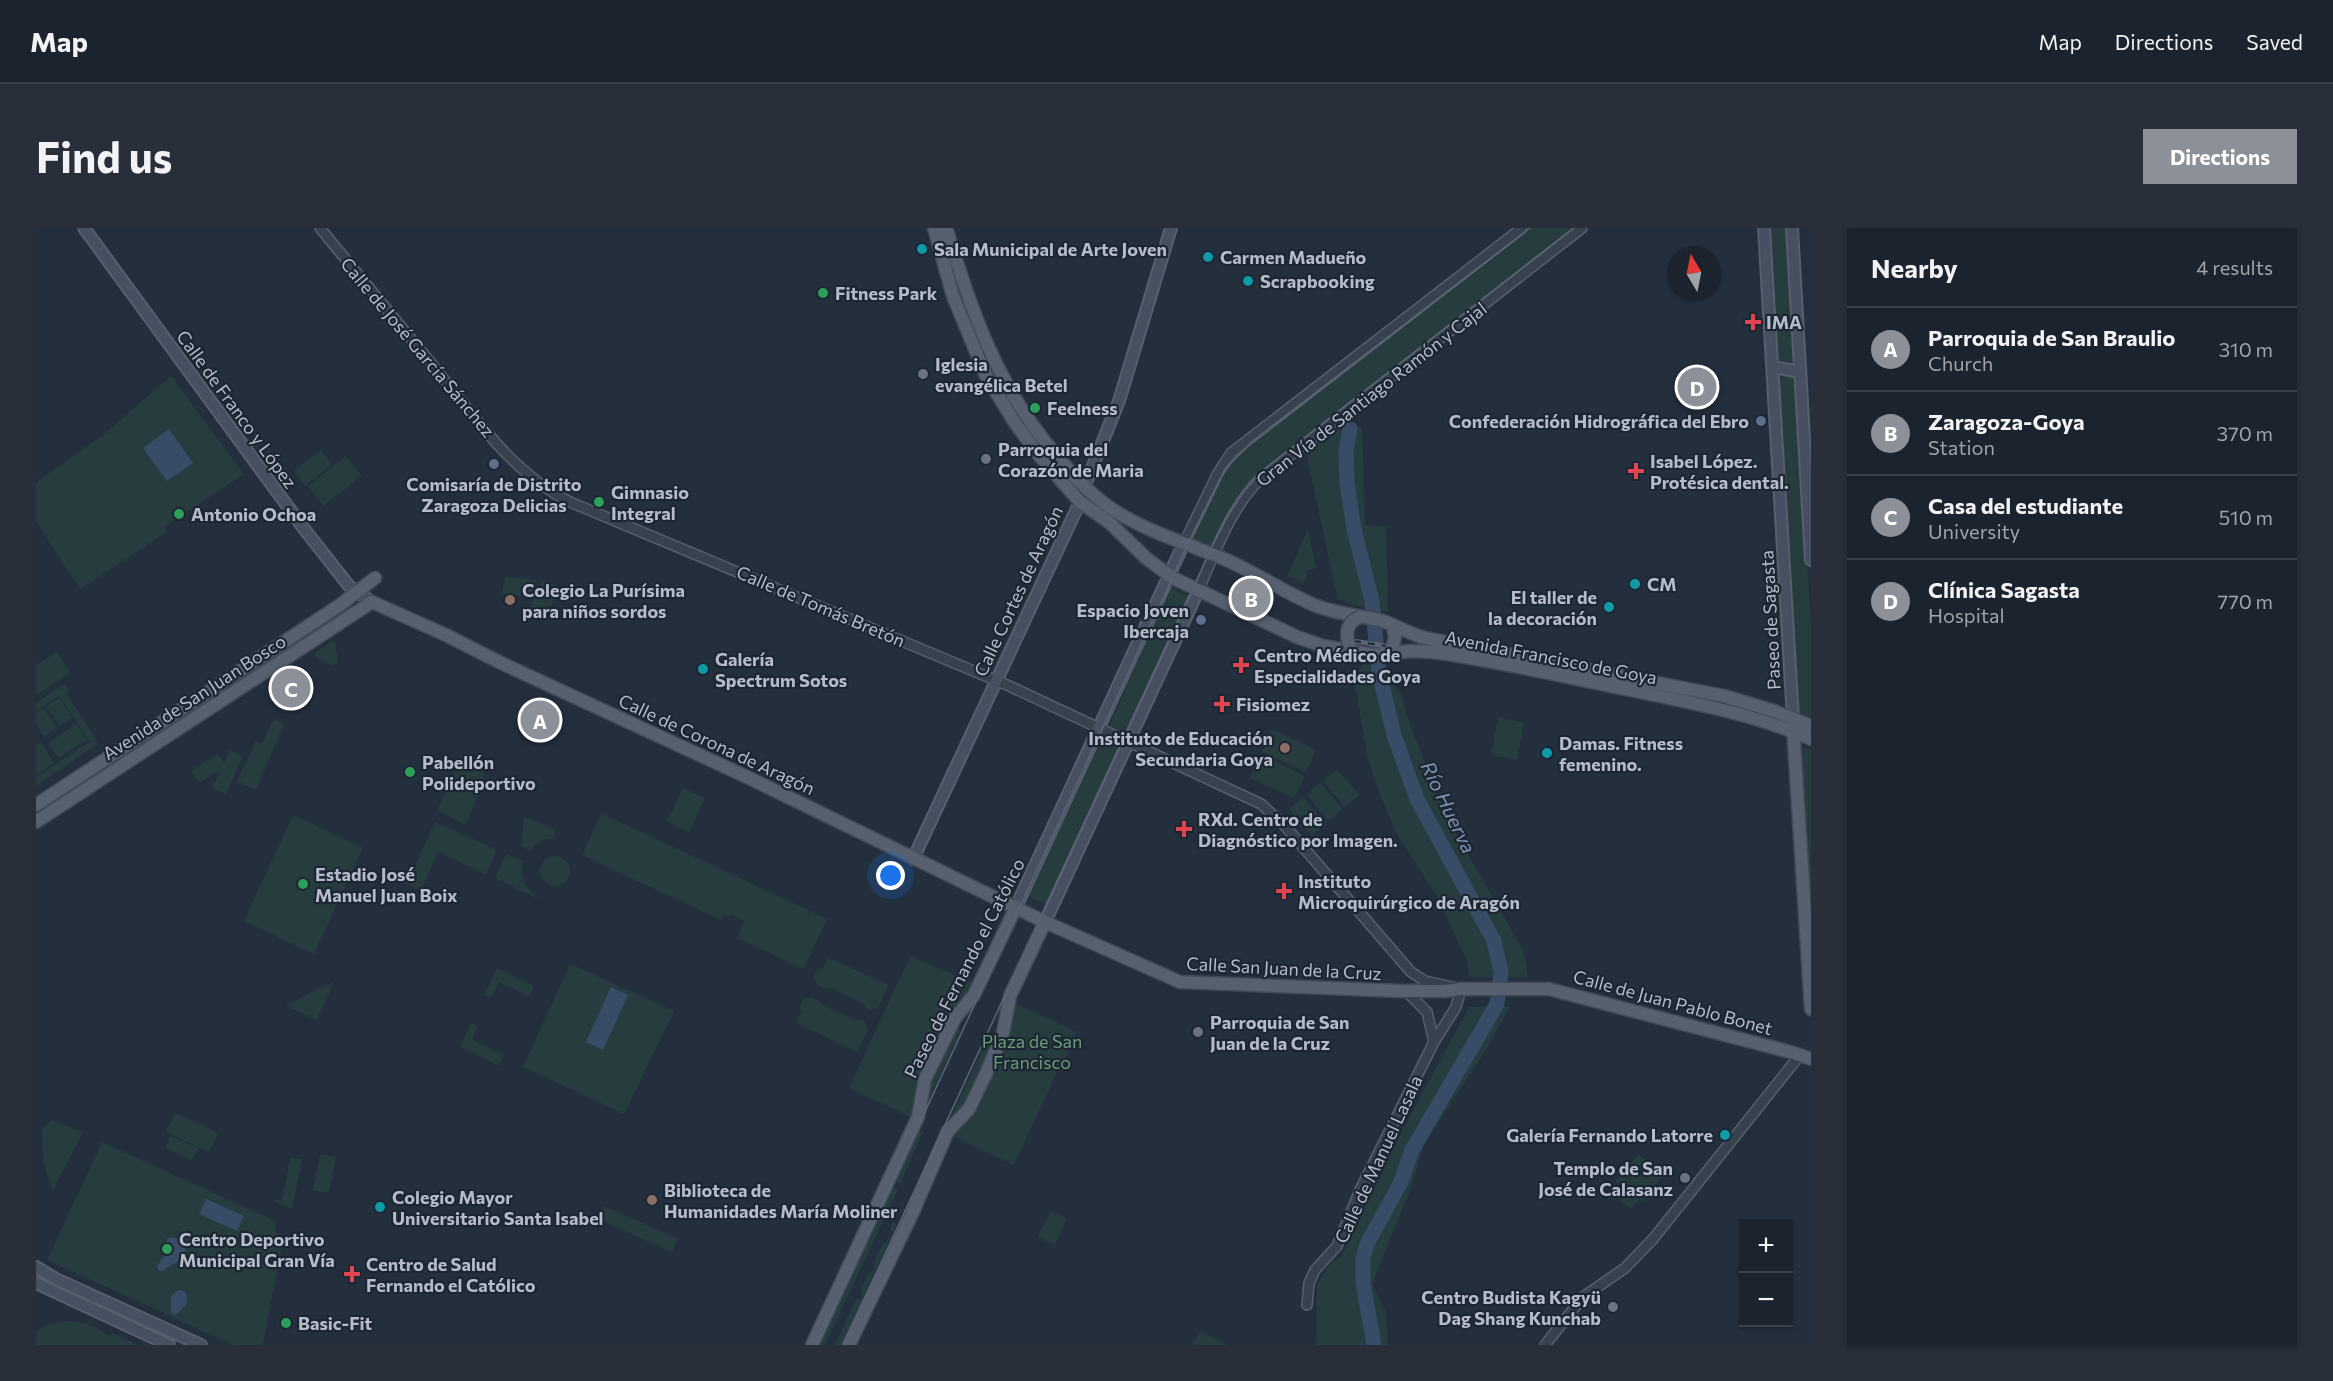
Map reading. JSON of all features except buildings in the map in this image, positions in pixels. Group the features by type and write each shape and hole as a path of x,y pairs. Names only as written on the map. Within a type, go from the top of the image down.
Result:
{"main road":[{"name":"Calle de Franco y López","path":"84,228 304,530 345,582 372,602"},
{"name":"Avenida Francisco de Goya","path":"934,228 952,296 985,374 1021,431 1080,502 1110,523 1146,558 1169,575 1297,637 1323,646 1388,655 1410,651 1433,652 1576,679 1793,725 1811,726"},
{"name":"Avenida Francisco de Goya","path":"946,228 967,295 989,352 1005,384 1035,430 1084,488 1128,519 1215,555 1311,603 1346,614 1389,624 1425,638 1724,696 1774,711 1793,725"},
{"name":"Calle Cortes de Aragón","path":"913,859 1080,502 1119,401 1171,228"},
{"name":"Paseo de Sagasta","path":"1764,228 1811,1009"},
{"path":"1792,228 1811,560"},
{"path":"1773,367 1800,372"},
{"name":"Paseo de Fernando el Católico","path":"812,1345 918,1117 923,1087 928,1074 955,1018 974,994 1016,907 1184,543"},
{"name":"Avenida de San Juan Bosco","path":"36,805 358,593 375,578"},
{"path":"849,1345 913,1212 948,1131 970,1106 985,1076 1003,1033 1010,996 1198,591"},
{"name":"Avenida de San Juan Bosco","path":"36,822 372,602"},
{"name":"Calle de Corona de Aragón","path":"372,602 747,777 1045,921"},
{"path":"1351,651 1347,642 1347,631 1350,623 1360,616"},
{"path":"1388,655 1395,638 1389,624"},
{"path":"1793,725 1811,739"},
{"name":"Calle San Juan de la Cruz","path":"1045,921 1183,983 1406,992 1529,989"},
{"name":"Calle de Juan Pablo Bonet","path":"1529,989 1542,988 1573,994 1804,1054"},
{"path":"36,1267 56,1279 201,1345"},
{"path":"36,1282 169,1345"}],"street":[{"name":"Calle de José García Sánchez","path":"320,228 517,465"},
{"path":"1184,543 1221,468 1231,453 1522,228"},
{"name":"Gran Vía de Santiago Ramón y Cajal","path":"1198,591 1244,497 1260,479 1582,228"},
{"name":"Calle de Tomás Bretón","path":"517,465 535,482 570,502 996,680 1254,800 1268,809 1411,972 1425,981 1467,989"},
{"name":"Calle de Manuel Lasala","path":"1307,1305 1309,1283 1315,1270 1337,1246 1360,1190 1400,1109 1434,1042 1467,989"},
{"path":"1406,992 1427,1012 1439,1016 1452,1012"},
{"path":"1427,1012 1434,1042"},
{"path":"1545,1345 1579,1300 1629,1265 1653,1239 1804,1054"},
{"path":"36,1282 56,1279"}],"green space":[{"path":"1529,228 1578,228 1259,477 1215,549 1188,538 1212,487 1233,456"},
{"path":"1771,228 1787,228 1794,357 1793,361 1787,365 1779,359"},
{"path":"171,376 244,474 164,527 167,532 80,589 36,521 36,482 102,436"},
{"path":"1782,376 1795,377 1796,381 1811,623 1811,717 1802,714 1799,709 1780,380"},
{"path":"1341,422 1362,427 1365,525 1386,526 1388,612 1350,604 1338,599 1336,592 1306,452"},
{"path":"321,450 332,464 305,486 294,471"},
{"path":"346,456 362,476 323,506 308,486"},
{"path":"1308,529 1316,568 1308,570 1304,583 1287,576"},
{"path":"505,576 536,580 534,598 502,594"},
{"path":"543,580 559,587 544,620 528,613"},
{"path":"1171,587 1188,596 1125,733 1109,726"},
{"path":"331,642 335,642 338,662 334,666 315,655"},
{"path":"57,652 70,673 36,695 36,665"},
{"path":"1364,664 1391,670 1393,685 1402,696 1409,722 1447,818 1524,952 1528,977 1469,977 1467,961 1438,898 1395,831 1381,797 1367,755 1354,679 1355,674"},
{"path":"65,684 69,690 66,693 97,744 36,786 36,777 90,742 59,696 36,711 36,703"},
{"path":"59,698 72,718 60,726 46,706"},
{"path":"43,708 57,728 44,736 36,723 36,713"},
{"path":"1498,717 1524,723 1517,760 1491,755"},
{"path":"273,719 284,724 256,790 237,781 256,741 262,743"},
{"path":"76,724 87,739 58,758 48,743"},
{"path":"1272,729 1316,750 1306,772 1262,752"},
{"path":"1102,734 1120,743 1046,904 1027,896"},
{"path":"41,742 54,763 36,775 36,745"},
{"path":"1804,747 1811,750 1811,902 1802,749"},
{"path":"230,750 243,756 226,794 212,788 221,769 199,783 191,771 218,754 224,763"},
{"path":"1260,755 1305,776 1294,798 1250,778"},
{"path":"459,762 484,772 484,780 468,820 464,824 437,810"},
{"path":"1337,769 1360,795 1345,807 1323,781"},
{"path":"1320,783 1343,809 1329,821 1306,795"},
{"path":"683,788 705,798 689,832 667,821"},
{"path":"1303,797 1326,824 1312,836 1289,809"},
{"path":"601,813 827,919 804,969 737,938 744,921 730,914 728,917 724,915 721,920 582,855"},
{"name":"Estadio José Manuel Juan Boix","path":"293,815 363,848 314,954 244,921"},
{"path":"524,816 554,829 555,838 543,840 529,850 521,846"},
{"path":"435,822 497,850 486,874 438,852 421,891 407,884"},
{"path":"506,854 523,861 522,874 525,884 541,900 497,879 496,876"},
{"path":"555,856 561,857 569,865 569,877 561,885 555,886 549,885 541,877 540,871 541,865 549,857"},
{"name":"Plaza de San Francisco","path":"910,956 976,984 946,1018 918,1082 915,1119 849,1088"},
{"path":"828,957 889,985 878,1008 871,1010 865,1008 864,1004 830,988 825,989 817,985 814,977 818,968 822,970"},
{"path":"570,964 674,1011 624,1114 523,1067"},
{"path":"497,968 534,986 529,996 499,982 491,998 484,995"},
{"path":"334,982 317,1020 285,1005"},
{"path":"811,997 855,1020 865,1022 868,1030 858,1052 796,1023 802,1010 799,1009 803,999"},
{"name":"Plaza de San Francisco","path":"1011,1001 1076,1032 1062,1068 1059,1068 1014,1165 948,1134 986,1092 1000,1062 997,1052"},
{"path":"1469,1007 1510,1007 1484,1053 1424,1145 1409,1193 1377,1271 1373,1285 1386,1313 1388,1345 1316,1345 1317,1285 1327,1267 1341,1257 1404,1127"},
{"path":"471,1023 478,1026 472,1040 504,1055 499,1066 460,1047"},
{"path":"955,1026 961,1029 927,1104 928,1087"},
{"path":"987,1040 993,1043 976,1083 959,1110 952,1115"},
{"path":"175,1113 218,1133 209,1152 166,1132"},
{"path":"52,1120 83,1132 53,1190 45,1168 42,1137 42,1129"},
{"path":"919,1130 923,1132 900,1184 896,1182"},
{"path":"171,1136 198,1148 192,1160 165,1148"},
{"name":"Centro Deportivo Municipal Gran Vía","path":"102,1142 275,1221 275,1231 283,1238 263,1345 233,1345 47,1260"},
{"path":"320,1154 336,1157 329,1193 313,1190"},
{"path":"1638,1154 1664,1174 1641,1202 1638,1200 1631,1209 1613,1194 1620,1185 1616,1181"},
{"path":"290,1158 302,1159 292,1209 274,1201 275,1199 282,1201"},
{"path":"893,1187 898,1189 825,1345 820,1344"},
{"path":"604,1206 678,1239 672,1252 600,1220"},
{"path":"1051,1211 1067,1218 1055,1245 1038,1237"},
{"path":"893,1222 897,1224 841,1345 835,1345 856,1299 862,1298 861,1289 868,1274 874,1271 879,1251 892,1234 890,1228"},
{"path":"66,1321 89,1325 109,1336 112,1333 139,1345 36,1345 36,1331 50,1324"},
{"path":"1200,1331 1228,1345 1192,1345"}],"water":[{"path":"169,429 193,463 167,481 143,448"},
{"path":"611,987 628,995 603,1050 586,1042"},
{"path":"206,1199 244,1216 237,1231 199,1214"},
{"path":"172,1237 185,1241 185,1254 183,1258 164,1271 158,1270 157,1266 165,1255 167,1239"},
{"path":"181,1290 186,1293 187,1301 176,1315 171,1313 171,1297 176,1291"}],"waterway":[{"name":"Río Huerva","path":"1350,429 1346,450 1347,483 1354,529 1372,601 1379,672 1394,735 1417,799 1494,941 1501,972 1497,1004 1412,1150 1401,1182 1368,1242 1363,1257 1363,1283 1374,1345"}],"tram line":[{"path":"817,1345 1193,533 1225,469 1254,440 1530,228"},
{"path":"843,1345 1229,513 1252,482 1266,468 1574,228"}],"railway":[{"path":"1354,641 1386,646"}],"place":[{"name":"Sala Municipal de Arte Joven","path":"922,249"},
{"name":"Carmen Madueño","path":"1208,257"},
{"name":"Scrapbooking","path":"1248,281"},
{"name":"Fitness Park","path":"823,293"},
{"name":"IMA","path":"1753,322"},
{"name":"Iglesia evangélica Betel","path":"923,374"},
{"name":"Clínica Sagasta","path":"1697,387"},
{"name":"Feelness","path":"1035,408"},
{"name":"Confederación Hidrográfica del Ebro","path":"1761,421"},
{"name":"Parroquia del Corazón de Maria","path":"986,459"},
{"name":"Comisaría de Distrito Zaragoza Delicias","path":"494,464"},
{"name":"Isabel López. Protésica dental.","path":"1636,471"},
{"name":"Gimnasio Integral","path":"599,502"},
{"name":"Antonio Ochoa","path":"179,514"},
{"name":"CM","path":"1635,584"},
{"name":"Zaragoza-Goya","path":"1251,598"},
{"name":"Colegio La Purísima para niños sordos","path":"510,600"},
{"name":"El taller de la decoración","path":"1609,607"},
{"name":"Espacio Joven Ibercaja","path":"1201,620"},
{"name":"Centro Médico de Especialidades Goya","path":"1241,665"},
{"name":"Galería Spectrum Sotos","path":"703,669"},
{"name":"Casa del estudiante","path":"291,688"},
{"name":"Fisiomez","path":"1222,704"},
{"name":"Parroquia de San Braulio","path":"540,720"},
{"name":"Instituto de Educación Secundaria Goya","path":"1285,748"},
{"name":"Damas. Fitness femenino.","path":"1547,753"},
{"name":"Pabellón Polideportivo","path":"410,772"},
{"name":"RXd. Centro de Diagnóstico por Imagen.","path":"1184,829"},
{"name":"Estadio José Manuel Juan Boix","path":"303,884"},
{"name":"Instituto Microquirúrgico de Aragón","path":"1284,891"},
{"name":"Parroquia de San Juan de la Cruz","path":"1198,1032"},
{"name":"Galería Fernando Latorre","path":"1725,1135"},
{"name":"Templo de San José de Calasanz","path":"1685,1178"},
{"name":"Biblioteca de Humanidades María Moliner","path":"652,1200"},
{"name":"Colegio Mayor Universitario Santa Isabel","path":"380,1207"},
{"name":"Centro Deportivo Municipal Gran Vía","path":"167,1249"},
{"name":"Centro de Salud Fernando el Católico","path":"352,1274"},
{"name":"Centro Budista Kagyü Dag Shang Kunchab","path":"1613,1307"},
{"name":"Basic-Fit","path":"286,1323"}]}
